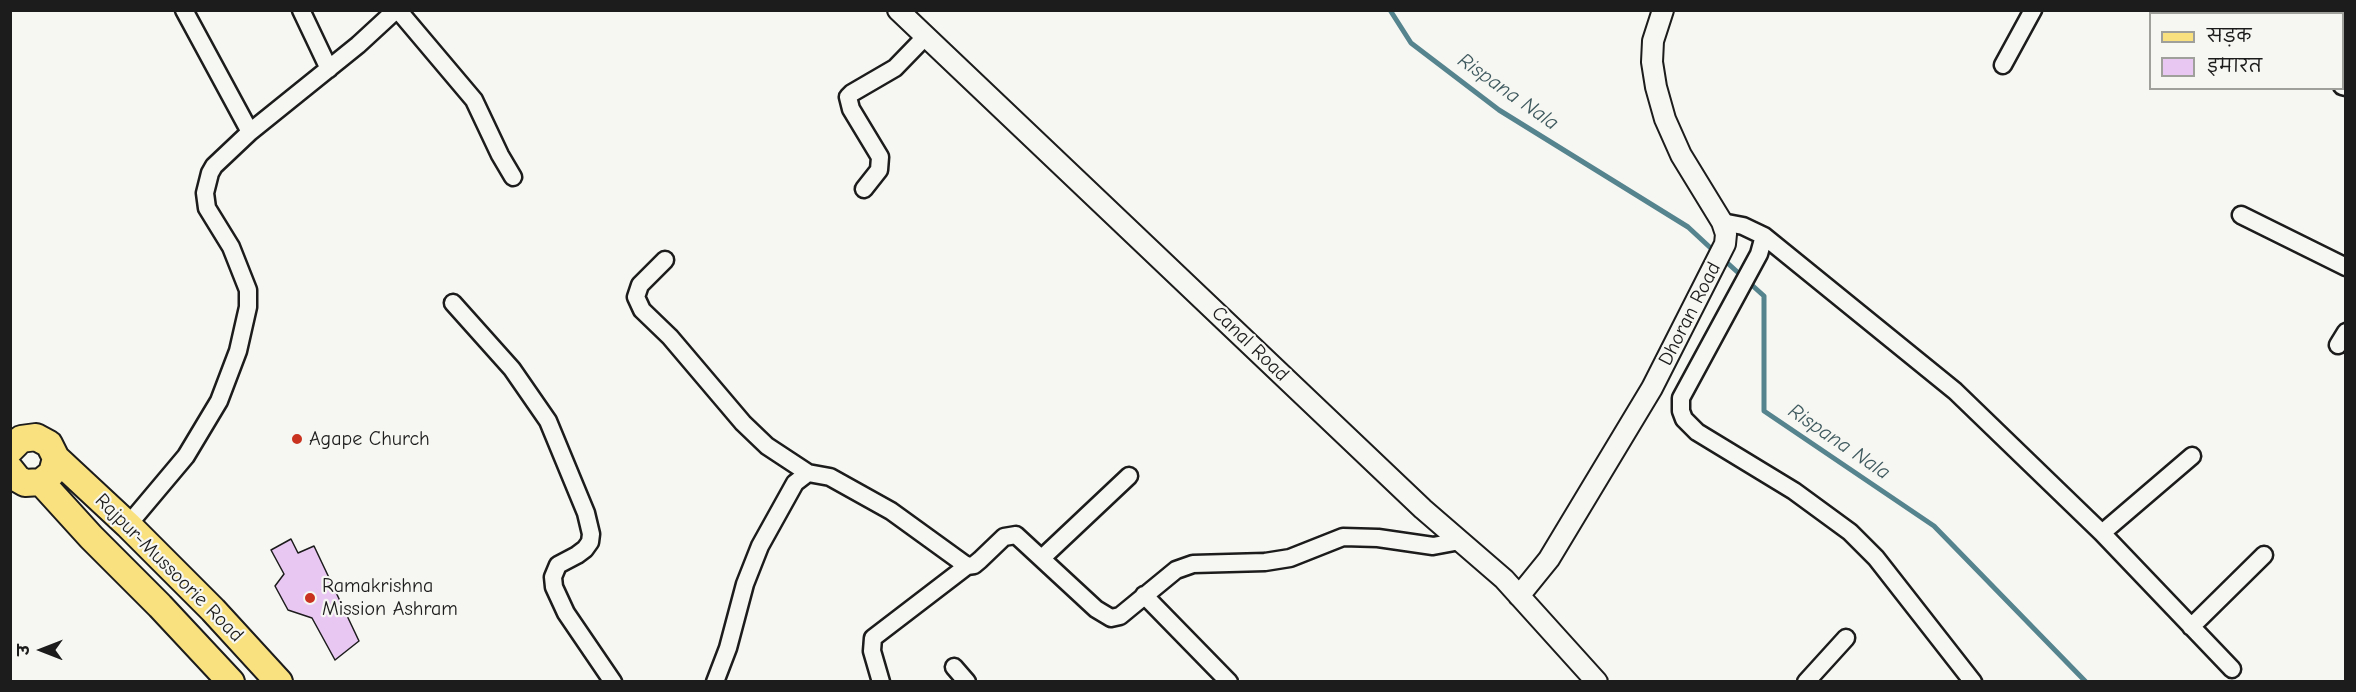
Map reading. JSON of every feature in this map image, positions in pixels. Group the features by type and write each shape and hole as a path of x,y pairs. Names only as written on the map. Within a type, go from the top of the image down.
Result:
{"main road":[{"name":"Rajpur-Mussoorie Road","path":"10,450 21,439 36,437 49,444 56,458 128,525 213,610 279,681"},
{"name":"Rajpur-Mussoorie Road","path":"20,478 52,473 56,458"},
{"name":"Rajpur-Mussoorie Road","path":"20,478 91,537 231,681"}],"street":[{"path":"184,10 250,132"},
{"path":"301,10 329,69"},
{"path":"128,525 186,456 219,401 238,351 248,307 248,290 231,248 207,208 205,193 214,166 250,132 329,69 397,10 474,100 513,177"},
{"name":"Canal Road","path":"898,10 1423,509 1504,579 1597,681"},
{"name":"Dhoran Road","path":"1520,596 1549,559 1652,388 1725,244 1726,234 1722,222 1681,155 1662,109 1652,62 1653,41 1663,10"},
{"path":"2002,65 2032,10"},
{"path":"864,189 879,170 880,157 851,109 848,97 895,68 926,36"},
{"path":"2241,215 2346,267"},
{"path":"1722,222 1743,226 1764,236 1955,391 2102,533 2232,669"},
{"path":"1764,236 1759,254 1681,398 1681,411 1684,419 1697,432 1794,491 1850,532 1876,558 1973,681"},
{"path":"665,260 640,285 636,297 642,310 670,337 743,423 767,446 808,473 830,477 891,511 967,566"},
{"path":"453,303 512,369 548,421 586,513 591,534 590,542 585,549 558,565 553,577 554,586 566,613 613,681"},
{"path":"2102,533 2193,456"},
{"path":"715,681 728,648 745,584 760,546 795,483 808,473"},
{"path":"1042,558 1129,476"},
{"path":"881,681 872,651 873,638 967,566 974,565 1004,537 1012,534 1022,539 1096,609 1111,618 1120,616 1176,570 1193,564 1265,562 1290,558 1343,537 1378,538 1433,546 1460,541"},
{"path":"2191,627 2264,555"},
{"path":"1144,594 1229,681"},
{"path":"1806,681 1846,638"},
{"path":"954,667 967,681"}],"building":[{"name":"Ramakrishna Mission Ashram","path":"291,539 298,553 314,546 359,641 335,660 312,618 288,610 275,586 284,574 271,550"}],"waterway":[{"name":"Rispana Nala","path":"1390,10 1411,43 1499,110 1688,227 1716,253"},
{"name":"Rispana Nala","path":"1723,259 1764,296 1764,411 1934,526 2086,682"}],"place":[{"name":"Agape Church","path":"297,439"},
{"name":"Ramakrishna Mission Ashram","path":"310,598"}]}
